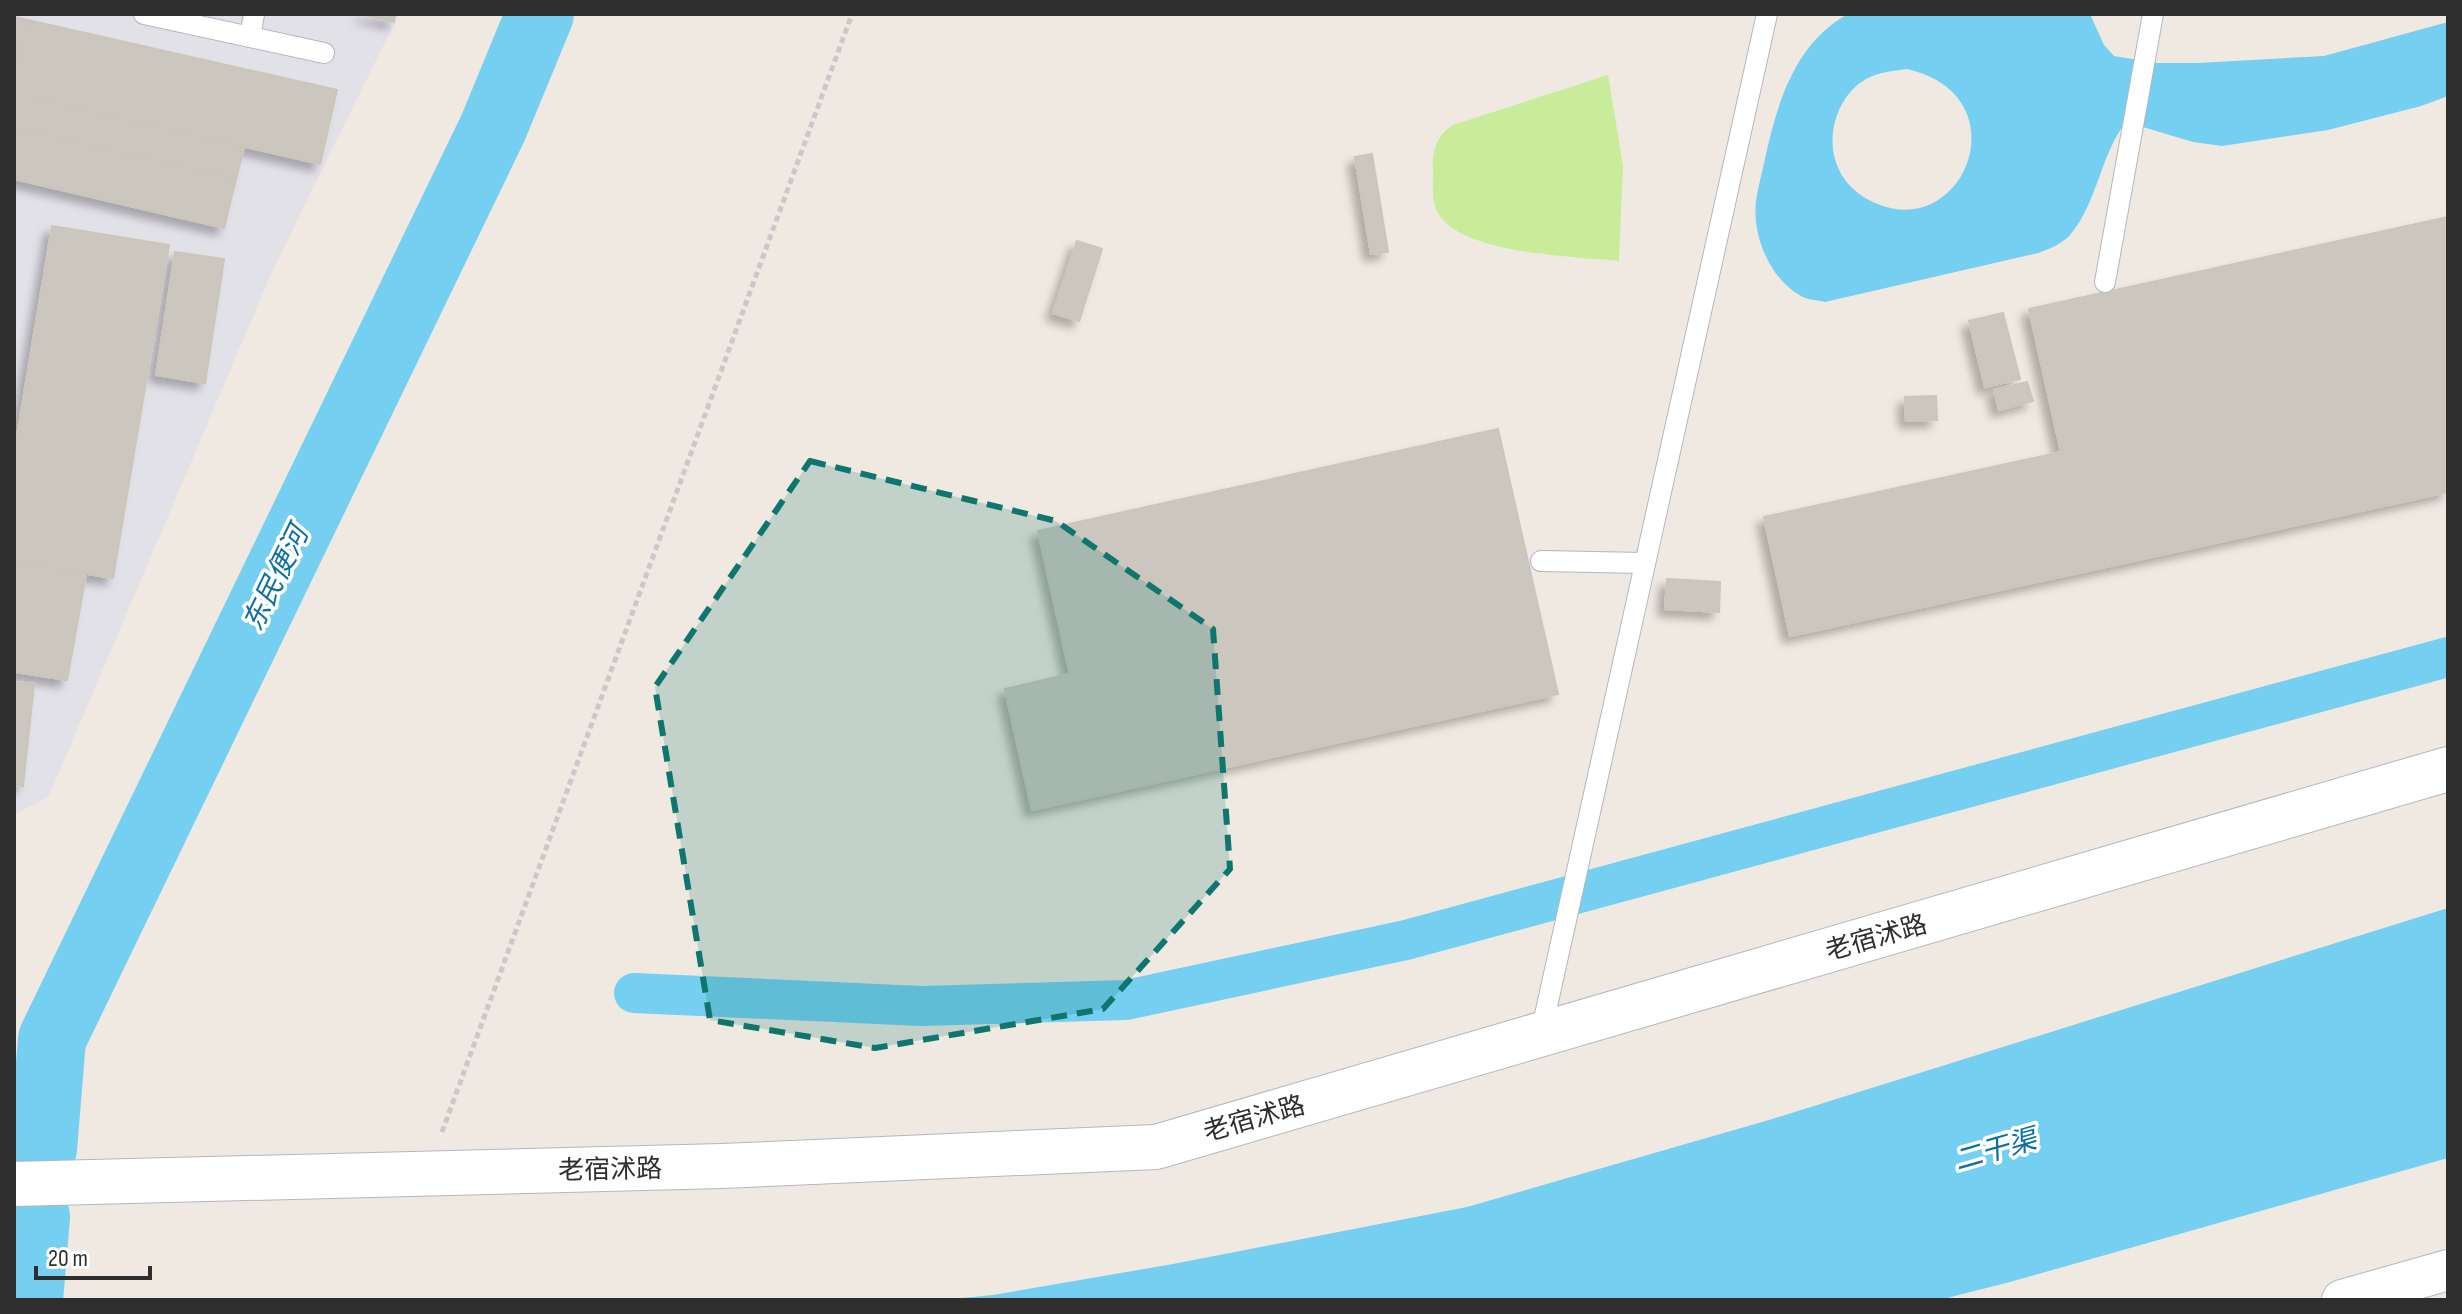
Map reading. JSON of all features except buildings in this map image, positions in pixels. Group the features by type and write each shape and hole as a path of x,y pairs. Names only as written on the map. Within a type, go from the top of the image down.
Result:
{"main road":[{"name":"老宿沭路","path":"14,1184 722,1166 1156,1147 2448,769"}],"street":[{"path":"2342,1300 2448,1270"}],"lane":[{"path":"144,14 324,53"},
{"path":"250,37 254,14"},
{"path":"1541,1034 1767,14"},
{"path":"2105,282 2153,14"},
{"path":"1541,561 1645,563"}],"path":[{"path":"426,1174 852,14"}],"highlighted area":[{"path":"810,461 1056,521 1213,629 1230,869 1103,1009 875,1048 710,1020 655,687"}],"shaded area":[{"path":"14,14 399,14 275,265 49,796 14,815"}],"green space":[{"path":"1608,75 1623,166 1619,261 1518,250 1466,236 1448,224 1436,209 1433,187 1434,152 1438,140 1447,129"}],"water":[{"path":"1848,14 2090,14 2104,45 2114,56 2157,63 2198,63 2324,56 2448,22 2448,96 2328,130 2222,146 2193,142 2126,122 2110,149 2087,208 2070,235 2059,244 2038,253 1825,302 1803,297 1780,279 1772,268 1760,242 1756,201 1770,138 1791,76 1814,41","holes":["1907,69 1942,84 1963,106 1971,132 1968,159 1956,183 1937,201 1911,209 1880,205 1860,194 1844,178 1834,153 1836,117 1848,95 1866,79"]},
{"name":"二干渠","path":"2448,908 2448,1158 2010,1282 1939,1300 942,1300 993,1295 1173,1264 1467,1207 1769,1120"}],"waterway":[{"name":"东民便河","path":"43,1149 52,1039 493,128 540,14"},
{"path":"634,993 921,1006 1126,1000 1406,940 2448,657"},
{"name":"东民便河","path":"29,1300 36,1217"}]}
